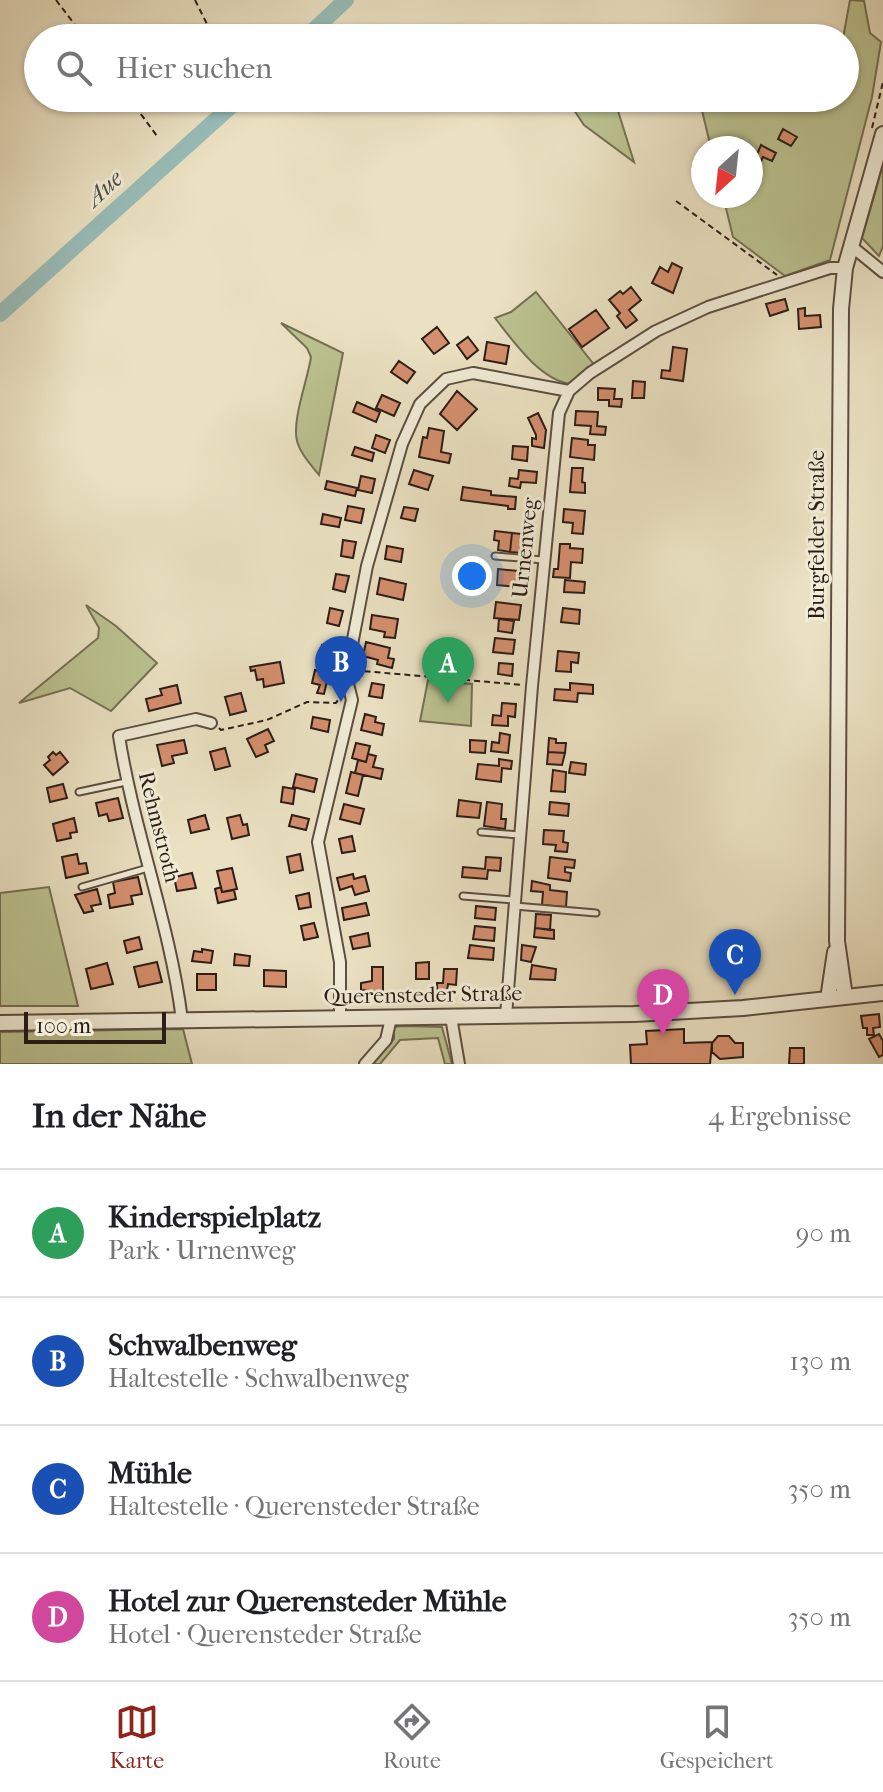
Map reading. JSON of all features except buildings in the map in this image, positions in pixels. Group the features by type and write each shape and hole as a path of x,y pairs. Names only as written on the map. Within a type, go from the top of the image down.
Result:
{"street":[{"name":"Burgfelder Straße","path":"845,997 837,941 840,356 845,268 883,134"},
{"path":"850,245 883,272"},
{"path":"340,1018 340,962 318,842 352,700 346,676 367,566 402,444 420,404 446,379 473,373 569,391 590,373 656,331 708,307 830,268 845,268"},
{"name":"Urnenweg","path":"506,1016 544,560 559,413 569,391"},
{"name":"Rehmstroth","path":"182,1020 149,868 126,782 119,736 196,719 211,723"},
{"name":"Burgfelder Straße","path":"828,999 837,941"},
{"name":"Querensteder Straße","path":"0,1023 634,1014 741,1008 883,993"},
{"path":"451,1017 459,1064"},
{"path":"365,1064 386,1040 391,1018"}],"lane":[{"path":"495,556 544,560"},
{"path":"79,792 126,782"},
{"path":"481,832 520,835"},
{"path":"82,887 149,868"},
{"path":"463,896 596,913"}],"path":[{"path":"56,0 74,24"},
{"path":"195,0 207,24"},
{"path":"139,112 157,136"},
{"path":"676,201 788,283"},
{"path":"211,723 221,730 267,720 307,702 336,703 363,671 532,686"}],"green space":[{"path":"850,0 864,1 870,33 881,42 872,97 830,260 785,276 733,237 726,208 763,208 763,136 708,136 702,112 859,112 859,24 846,24"},
{"path":"575,112 618,112 634,162 584,125"},
{"path":"883,165 883,246 879,256 862,238"},
{"path":"536,292 596,367 570,384 559,381 538,367 495,318 511,312"},
{"path":"281,323 343,353 319,475 302,452 296,435 311,357 307,348"},
{"path":"86,605 116,626 157,663 111,711 70,688 19,703 98,638 99,628"},
{"path":"428,680 472,684 471,726 420,721"},
{"path":"49,887 78,1006 0,1006 0,893"},
{"path":"394,1027 442,1027 452,1064 445,1064 438,1038 400,1040 380,1064 373,1064 394,1039"},
{"path":"183,1029 192,1064 0,1064 0,1032"}],"waterway":[{"name":"Aue","path":"320,24 346,0"},
{"name":"Aue","path":"0,314 224,112"}],"place":[{"name":"Schwalbenweg","path":"341,702"},
{"name":"Kinderspielplatz","path":"448,703"},
{"name":"Mühle","path":"735,995"},
{"name":"Hotel zur Querensteder Mühle","path":"663,1035"}]}
